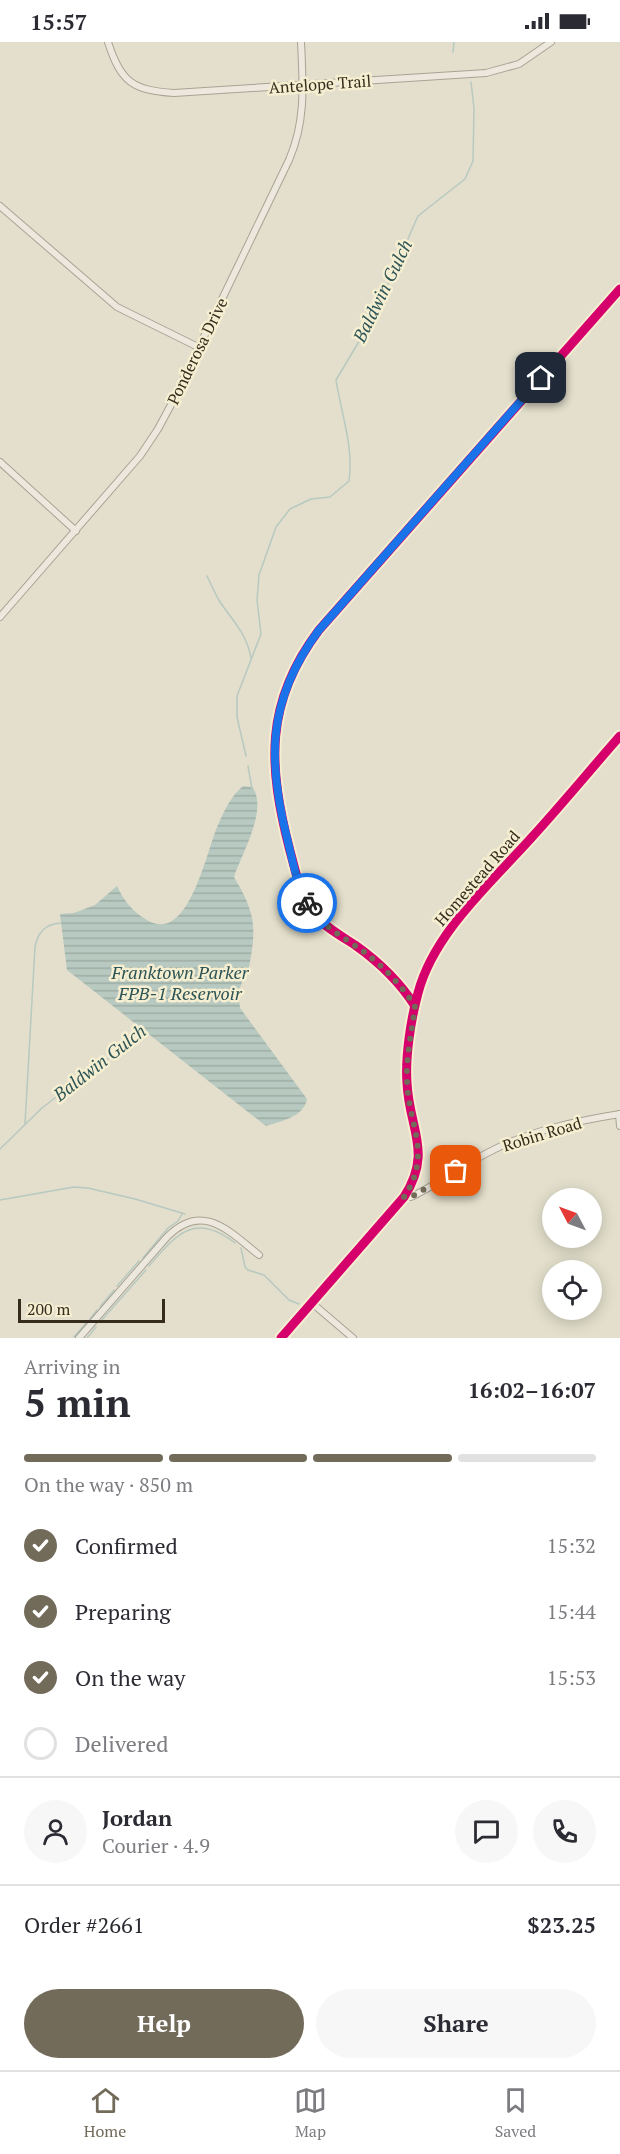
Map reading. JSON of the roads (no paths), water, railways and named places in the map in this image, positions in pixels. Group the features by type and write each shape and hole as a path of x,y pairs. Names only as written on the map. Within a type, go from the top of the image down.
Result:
{"street":[{"name":"Antelope Trail","path":"108,42 118,66 133,85 150,91 192,93 495,71 512,67 529,59 551,42"},
{"name":"Ponderosa Drive","path":"0,616 76,531 152,440 200,348 294,149 301,125 301,42"},
{"path":"0,206 117,306 200,348"},
{"path":"415,1006 384,969 322,922 306,900 297,876 277,792 274,748 282,702 297,664 319,630 620,289"},
{"path":"0,462 76,531"},
{"name":"Homestead Road","path":"281,1338 404,1197 415,1177 419,1161 418,1140 407,1091 406,1073 415,1006 420,985 430,962 458,920 620,736"},
{"path":"620,1114 620,1126"},
{"name":"Robin Road","path":"404,1197 411,1197 421,1192 480,1157 514,1141 562,1126 620,1114"},
{"path":"79,1338 167,1237 183,1224 203,1220 221,1225 259,1255"},
{"path":"312,1303 353,1338"}],"water":[{"name":"Franktown Parker FPB-1 Reservoir","path":"243,786 252,787 257,807 252,832 234,877 250,910 253,930 248,972 239,991 240,1008 307,1099 297,1114 266,1126 67,970 60,914 74,913 95,905 117,886 129,906 147,920 162,924 174,919 185,907 194,891 225,809"}],"waterway":[{"name":"Baldwin Gulch","path":"453,52 454,42"},
{"name":"Baldwin Gulch","path":"246,756 237,717 237,696 261,634 257,600 259,575 276,527 290,509 311,499 330,497 349,481 350,456 336,380 373,318 418,216 465,179 473,161 474,108 471,82"},
{"path":"207,576 220,602 243,635 251,658"},
{"name":"Baldwin Gulch","path":"248,766 252,789"},
{"path":"25,1124 35,947 43,930 61,923"},
{"name":"Baldwin Gulch","path":"0,1149 42,1108 145,1032"},
{"path":"0,1200 74,1187 88,1188 185,1214"},
{"path":"143,1258 182,1214"},
{"path":"149,1266 177,1237 197,1228 221,1234 235,1243"},
{"path":"241,1248 245,1267 248,1270 264,1275 289,1300 299,1304"},
{"path":"117,1286 139,1261"},
{"path":"100,1322 146,1270"},
{"path":"100,1307 114,1290"},
{"path":"90,1319 97,1310"},
{"path":"74,1337 87,1322"},
{"path":"87,1338 96,1327"}]}
